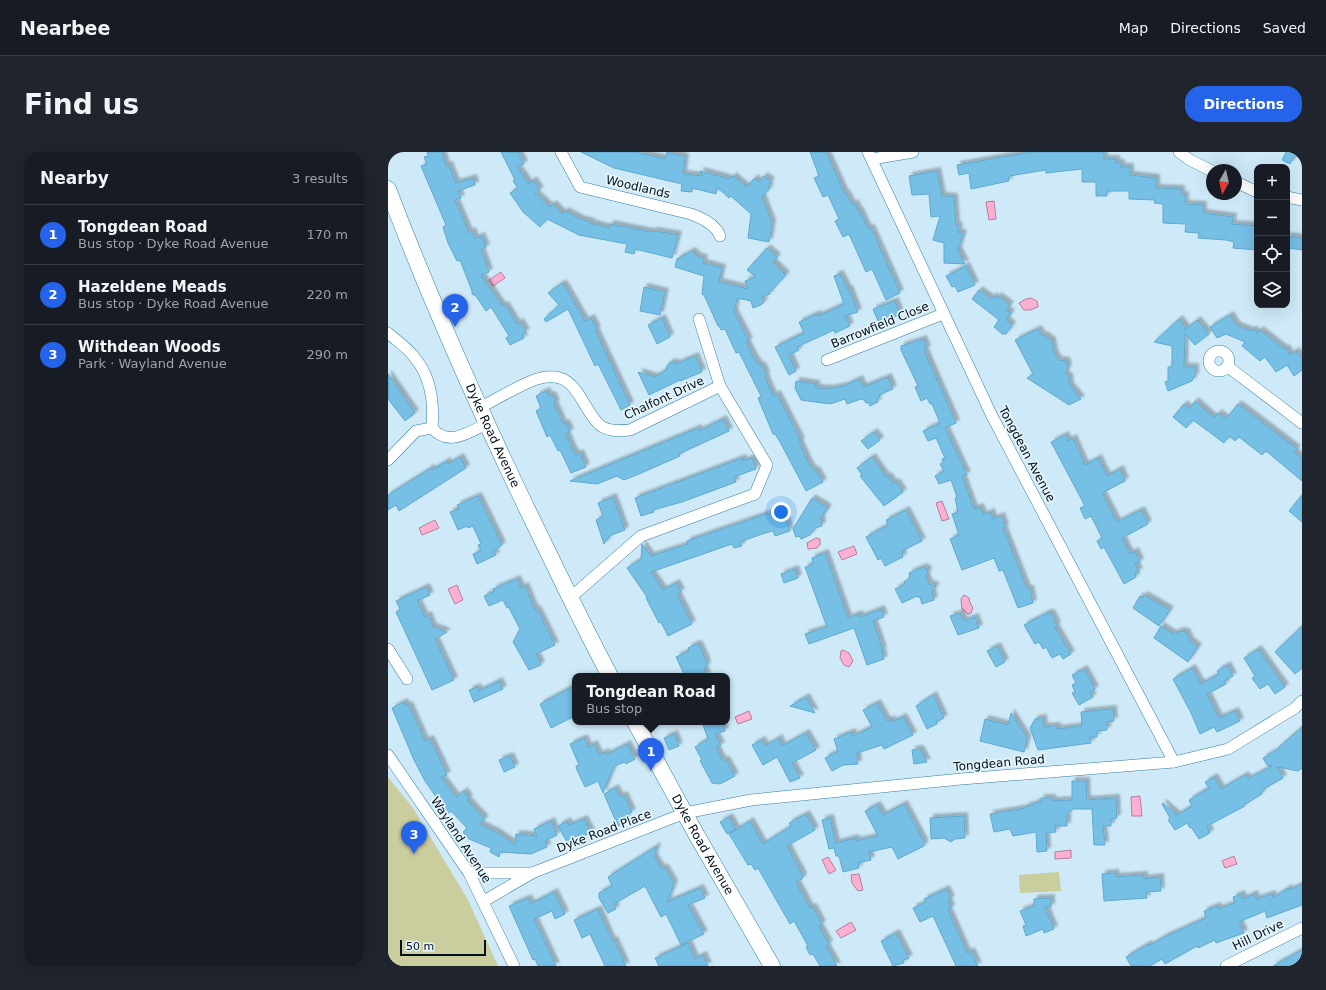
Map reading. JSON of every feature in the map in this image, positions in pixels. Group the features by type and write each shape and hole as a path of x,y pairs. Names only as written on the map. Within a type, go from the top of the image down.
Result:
{"street":[{"name":"Woodlands","path":"561,152 580,187 701,217 718,230 720,236"},
{"path":"870,156 913,152"},
{"path":"1179,152 1190,160 1206,168"},
{"name":"Tongdean Avenue","path":"870,156 992,416 1174,762"},
{"path":"1242,185 1254,191"},
{"path":"1290,198 1302,200"},
{"name":"Dyke Road Avenue","path":"390,199 486,424 570,598 608,673"},
{"name":"Barrowfield Close","path":"827,360 943,314"},
{"path":"699,319 720,386"},
{"path":"388,333 415,358 428,381 433,410 432,428"},
{"path":"1227,366 1302,423"},
{"name":"Chalfont Drive","path":"479,408 536,379 552,377 567,382 576,389 596,422 605,428 617,432 630,430 720,386 767,465 755,494 641,536 570,598"},
{"path":"432,428 442,437 452,438 486,424"},
{"path":"388,460 416,431 432,428"},
{"path":"388,649 407,679"},
{"name":"Tongdean Road","path":"685,813 751,800 961,779 1174,762 1228,749 1296,708 1302,701"},
{"name":"Dyke Road Avenue","path":"637,725 772,966"},
{"name":"Wayland Avenue","path":"388,755 469,873 484,901 514,966"},
{"name":"Dyke Road Place","path":"532,873 685,813"},
{"path":"469,873 532,873"},
{"path":"484,901 532,873"},
{"name":"Hill Drive","path":"1226,966 1302,928"}],"green space":[{"path":"388,777 413,808 468,900 498,966 388,966"},
{"path":"1059,872 1061,891 1020,893 1019,875"}],"shaded area":[{"path":"994,201 996,219 989,220 986,202"},
{"path":"501,272 505,278 493,286 489,280"},
{"path":"1031,298 1037,301 1038,307 1030,310 1024,310 1019,303"},
{"path":"942,501 949,519 942,521 936,503"},
{"path":"435,520 439,528 422,535 419,528"},
{"path":"816,538 820,539 820,545 817,548 808,549 807,543"},
{"path":"854,546 857,554 842,560 838,552"},
{"path":"457,585 463,600 455,604 448,589"},
{"path":"964,595 969,598 973,608 971,613 968,614 962,609 961,599"},
{"path":"843,650 849,653 853,661 849,667 844,665 840,658 841,651"},
{"path":"749,711 752,719 738,724 735,717"},
{"path":"1140,796 1142,816 1132,816 1131,797"},
{"path":"1071,850 1071,858 1055,859 1055,852"},
{"path":"1234,856 1237,864 1225,868 1222,861"},
{"path":"828,857 836,870 829,874 822,860"},
{"path":"859,874 863,890 858,891 852,883 851,875"},
{"path":"851,922 856,930 841,938 836,931"}],"building":[{"path":"427,152 442,152 446,166 449,165 456,183 473,178 475,185 458,191 461,198 455,200 469,233 472,231 475,239 481,236 486,247 481,250 489,272 481,275 502,306 505,305 517,324 520,322 526,332 522,334 524,338 510,345 506,338 509,336 491,307 486,311 476,296 472,294 460,260 457,261 448,243 443,227 446,225 421,166 427,164 424,157 429,156"},
{"path":"501,152 518,152 524,164 517,167 529,184 533,180 540,190 535,193 550,207 553,204 563,214 565,211 580,219 591,222 590,223 609,228 610,224 650,232 656,231 678,235 672,258 635,249 634,254 625,252 627,244 579,235 547,219 540,227 523,212 510,193 518,188 513,181 515,180"},
{"path":"581,152 636,152 665,159 667,152 685,157 683,174 702,176 700,171 730,179 733,176 746,187 755,178 759,182 764,176 771,181 769,184 769,189 762,197 772,223 769,242 748,238 751,214 731,196 729,198 717,187 716,194 692,188 692,192 681,191 682,184 614,168"},
{"path":"810,152 826,152 845,194 846,193 852,205 855,203 868,229 871,228 900,293 886,300 872,269 866,272 849,234 843,237 835,221 839,219 828,195 823,197 814,178 819,176"},
{"path":"1031,152 1104,152 1104,159 1116,159 1116,163 1121,163 1121,167 1130,167 1130,175 1156,178 1156,188 1181,189 1181,195 1185,195 1185,204 1203,205 1203,213 1233,217 1232,224 1254,226 1254,250 1233,248 1234,242 1226,240 1198,238 1199,233 1185,232 1186,224 1163,223 1163,204 1154,203 1155,200 1129,199 1129,191 1107,191 1107,196 1096,196 1096,182 1082,182 1082,169 1046,173 1046,170 1009,176 1009,181 971,189 969,173 959,175 957,165"},
{"path":"1286,152 1297,152 1290,164 1282,160"},
{"path":"937,171 942,196 954,197 956,225 959,226 958,232 963,234 958,250 965,264 944,263 944,243 933,240 940,216 931,217 929,194 912,195 909,176"},
{"path":"1290,236 1302,238 1302,250 1290,248"},
{"path":"767,248 777,257 773,262 786,275 770,292 770,294 762,297 764,302 761,305 753,308 751,301 737,298 734,312 749,341 746,342 754,358 759,365 762,366 766,374 765,377 773,396 777,394 801,441 799,442 809,464 814,471 816,470 823,482 806,491 780,442 775,434 773,434 758,398 761,396 739,352 736,353 725,329 721,330 718,326 704,295 702,294 704,276 675,267 677,259 692,251 698,257 704,258 703,263 722,268 719,282 748,289 745,281 756,277 747,270"},
{"path":"966,266 975,285 958,292 955,286 952,287 946,276"},
{"path":"840,274 848,290 849,289 858,312 845,316 850,326 835,333 834,330 797,347 799,350 789,355 796,371 789,375 775,347 804,333 799,322 817,314 818,316 844,304 834,276"},
{"path":"563,284 566,288 585,321 591,318 597,329 595,330 630,405 621,410 598,364 595,366 568,309 546,322 544,319 559,305 548,293"},
{"path":"644,287 665,292 660,315 640,311"},
{"path":"979,290 991,299 993,296 996,299 998,296 1010,305 1006,310 1011,313 1006,320 1012,325 1006,334 1002,334 994,327 999,320 972,299"},
{"path":"895,301 900,315 878,321 873,309"},
{"path":"1230,315 1237,326 1251,331 1253,329 1257,333 1260,330 1284,349 1286,348 1290,355 1296,351 1302,359 1302,370 1294,376 1287,365 1276,372 1265,357 1260,361 1242,346 1245,342 1226,334 1217,338 1210,327"},
{"path":"662,318 670,337 657,344 648,325"},
{"path":"1179,319 1186,328 1185,330 1197,320 1209,334 1195,345 1185,334 1184,367 1195,367 1195,377 1193,377 1192,381 1168,391 1165,382 1168,381 1168,367 1172,367 1172,346 1154,342"},
{"path":"1038,329 1042,336 1044,335 1052,341 1054,353 1058,360 1066,361 1068,367 1065,374 1069,377 1070,386 1081,399 1069,405 1027,378 1033,374 1015,340"},
{"path":"923,339 927,349 924,350 956,423 945,428 967,475 962,476 974,509 980,507 983,515 991,512 993,519 1001,516 1005,527 1003,528 1027,589 1030,589 1033,603 1018,608 1003,570 999,571 994,558 962,570 950,539 959,535 952,514 958,512 955,498 957,497 951,480 939,484 935,476 944,471 940,464 943,462 942,459 945,458 936,438 928,441 923,431 940,423 932,404 930,404 927,398 921,401 915,387 918,386 901,350 901,346"},
{"path":"695,356 702,372 680,380 649,395 638,372 654,377 665,371 668,364 672,362 676,364"},
{"path":"388,374 415,413 405,421 388,399"},
{"path":"888,377 893,389 879,395 880,397 876,399 878,402 870,406 868,402 866,403 861,399 847,404 845,399 830,404 801,400 795,388 796,381 816,384 816,388 829,389 844,386 859,379 863,387"},
{"path":"546,391 549,396 552,395 556,403 554,404 563,424 566,423 570,432 566,434 573,450 576,455 580,453 586,467 571,473 560,450 558,451 550,435 547,437 536,411 541,408 536,396"},
{"path":"1195,401 1214,418 1218,413 1226,419 1238,404 1297,449 1294,452 1302,458 1302,481 1266,451 1262,455 1239,437 1235,441 1229,436 1224,443 1193,420 1186,428 1173,417 1184,404 1189,409"},
{"path":"723,419 729,431 679,454 680,456 639,474 624,480 617,476 597,484 570,481 698,428 699,431"},
{"path":"874,432 880,440 868,449 861,441"},
{"path":"1065,435 1068,441 1073,438 1085,465 1098,458 1107,476 1120,469 1125,481 1102,493 1117,522 1141,510 1148,524 1122,538 1130,554 1135,551 1140,562 1135,564 1139,571 1135,573 1136,577 1124,584 1104,547 1101,549 1097,541 1102,538 1091,516 1085,519 1080,508 1085,506 1051,442"},
{"path":"460,457 466,468 399,511 396,505 388,510 388,495 431,468 432,470 447,461 448,464"},
{"path":"872,457 886,477 888,476 893,483 896,482 903,492 884,506 860,476 862,475 857,468"},
{"path":"742,458 743,461 752,458 756,469 734,477 736,482 682,502 653,510 654,512 641,516 635,498"},
{"path":"1302,495 1302,522 1289,511"},
{"path":"478,496 502,545 494,551 496,555 477,564 473,554 481,551 478,545 481,544 473,526 468,528 467,526 458,530 450,512 459,509 457,505"},
{"path":"613,497 625,530 611,535 604,544 596,520 603,516 598,503"},
{"path":"812,498 828,508 821,518 822,526 815,528 810,535 801,539 799,536 796,537 793,529"},
{"path":"906,510 922,541 902,551 903,557 885,566 881,558 878,560 866,537 888,525 886,520"},
{"path":"769,513 770,518 784,513 790,531 775,536 773,531 765,533 740,542 742,546 734,548 732,544 651,572 663,590 676,583 681,592 677,594 692,624 668,636 661,622 659,623 646,598 647,597 627,568 641,559 642,544 651,556 688,544 687,541"},
{"path":"825,553 848,618 859,614 860,617 881,609 884,617 873,621 883,650 881,650 884,659 867,665 854,628 809,644 805,634 827,627 805,567 813,564 812,558"},
{"path":"923,567 928,570 926,577 929,584 936,586 932,591 934,600 922,604 920,597 917,596 902,603 895,589 905,584 904,582 910,578 909,573"},
{"path":"795,569 798,578 784,583 781,574"},
{"path":"517,579 521,588 525,586 535,610 537,609 555,645 536,654 541,665 529,670 513,642 520,629 509,607 507,608 503,600 489,606 484,596 495,591 493,589"},
{"path":"426,587 430,595 417,601 425,617 428,615 433,627 447,632 435,639 454,680 432,690 396,612 400,609 396,601"},
{"path":"1144,595 1170,610 1159,626 1133,608 1140,596 1143,598"},
{"path":"960,613 964,621 975,617 979,628 958,635 950,616"},
{"path":"1047,613 1051,613 1057,625 1055,627 1071,654 1063,659 1060,654 1052,658 1046,647 1043,649 1039,642 1035,644 1024,625"},
{"path":"1161,626 1173,634 1180,631 1186,632 1190,641 1198,647 1188,662 1154,638"},
{"path":"1302,626 1302,668 1295,674 1275,652"},
{"path":"696,644 699,645 707,663 707,666 704,668 706,673 684,673 676,657 689,651 688,648"},
{"path":"997,646 1005,662 996,667 987,651"},
{"path":"1258,649 1285,687 1275,694 1268,684 1260,689 1252,678 1255,676 1244,658"},
{"path":"1227,665 1233,676 1224,681 1226,684 1207,694 1219,718 1235,711 1240,721 1217,732 1214,727 1200,734 1173,679 1192,668 1201,684 1219,674 1217,671"},
{"path":"1084,669 1095,689 1090,692 1093,697 1079,705 1072,693 1075,692 1072,685 1076,683 1072,675"},
{"path":"499,681 503,689 474,702 469,690 477,687 479,691"},
{"path":"572,687 572,718 551,728 540,704"},
{"path":"933,695 944,718 936,722 937,724 927,729 916,706"},
{"path":"806,697 815,713 790,706"},
{"path":"404,702 406,706 409,705 425,741 430,739 447,775 441,777 456,797 464,791 469,798 467,800 485,819 479,824 496,832 515,845 516,834 537,836 534,829 551,821 557,835 545,841 547,847 531,854 500,852 499,857 490,852 491,848 469,839 463,832 467,828 451,811 448,814 425,781 414,760 392,708"},
{"path":"877,703 887,721 891,719 892,722 903,717 913,735 884,749 882,745 857,753 858,764 843,765 832,771 825,758 838,751 834,739 852,732 853,736 872,727 863,710"},
{"path":"1113,709 1114,721 1107,722 1107,730 1097,731 1097,737 1090,737 1091,743 1038,750 1030,728 1035,719 1043,718 1044,727 1057,726 1057,729 1082,726 1081,712"},
{"path":"1011,713 1027,738 1024,752 980,741 985,719 1008,725"},
{"path":"703,725 723,725 725,731 715,734 721,745 716,748 722,760 726,760 735,776 720,784 712,783 700,761 702,760 695,747 708,739"},
{"path":"1302,727 1302,768 1298,771 1277,767 1283,778 1264,789 1261,793 1262,794 1244,805 1245,806 1207,826 1210,833 1199,839 1187,823 1175,830 1168,820 1170,818 1162,804 1163,803 1177,815 1192,806 1189,800 1209,788 1205,782 1214,777 1221,789 1245,775 1248,779 1272,766 1267,765 1263,758 1280,748 1279,747"},
{"path":"806,733 816,750 792,763 800,778 790,782 777,757 763,765 752,745 762,740 765,746 779,738 782,746"},
{"path":"674,734 679,746 669,750 664,738"},
{"path":"584,738 588,747 594,744 599,755 606,752 606,755 627,744 635,759 626,764 625,762 614,766 603,793 598,781 585,787 577,770 576,766 579,765 570,744"},
{"path":"920,749 927,762 914,764 912,750"},
{"path":"510,756 515,767 504,772 499,760"},
{"path":"1072,781 1086,781 1087,800 1116,798 1117,818 1111,819 1111,826 1103,826 1105,845 1094,845 1092,809 1073,809 1067,814 1067,826 1055,826 1056,832 1046,833 1047,851 1037,852 1036,832 1013,836 1010,829 994,832 990,814 1026,808 1026,806 1041,802 1041,798 1052,798 1052,801 1072,800"},
{"path":"615,788 620,797 624,795 632,812 625,816 627,821 618,826 604,794"},
{"path":"904,804 924,842 924,846 898,859 892,847 869,852 871,860 858,863 859,868 843,872 839,856 836,856 834,848 829,849 822,820 830,818 836,843 855,838 856,841 878,836 865,811 877,805 883,815"},
{"path":"806,814 815,830 787,846 803,876 802,879 796,882 810,908 813,907 822,924 819,926 829,944 826,946 837,966 820,966 813,954 810,955 806,947 808,946 794,921 790,924 758,868 755,870 751,864 748,865 729,834 750,821 763,844 791,826 789,823"},
{"path":"964,816 965,838 955,839 951,842 944,838 931,839 930,818"},
{"path":"729,817 736,829 727,834 720,822"},
{"path":"584,819 591,832 581,838 579,835 567,842 558,826 567,821 569,825"},
{"path":"657,846 654,857 661,868 665,868 674,884 667,902 700,888 705,898 688,905 704,934 681,945 666,914 661,917 645,886 614,904 616,909 608,913 599,898 599,893 612,886 608,877"},
{"path":"1115,873 1116,877 1144,875 1144,879 1160,877 1161,891 1146,892 1147,898 1104,901 1102,874"},
{"path":"1302,884 1302,905 1267,918 1265,911 1239,922 1244,933 1216,943 1215,940 1198,948 1197,946 1165,964 1162,959 1150,966 1131,966 1126,957 1148,944 1149,946 1164,937 1206,918 1204,911 1217,906 1218,909 1235,903 1233,897 1241,894 1243,899 1254,894 1256,899 1272,894 1273,898 1288,888 1290,890"},
{"path":"946,889 951,899 948,900 951,908 948,910 967,953 971,951 978,966 956,966 933,916 920,922 913,908 926,902 924,899"},
{"path":"554,892 565,914 555,919 552,911 534,919 556,966 538,966 535,959 533,960 509,906 528,898 531,904"},
{"path":"1051,898 1051,907 1045,907 1054,929 1044,933 1043,929 1026,936 1023,926 1026,925 1020,911 1034,906 1034,899"},
{"path":"598,909 612,941 614,940 626,966 605,966 590,934 582,938 574,920"},
{"path":"896,933 909,958 903,960 904,963 893,966 881,941"},
{"path":"688,943 695,959 703,955 708,966 659,966 655,958"},
{"path":"1302,950 1302,966 1273,966"}],"place":[{"name":"Hazeldene Meads","path":"455,327"},
{"name":"Tongdean Road","path":"651,771"},
{"name":"Withdean Woods","path":"414,854"}]}
